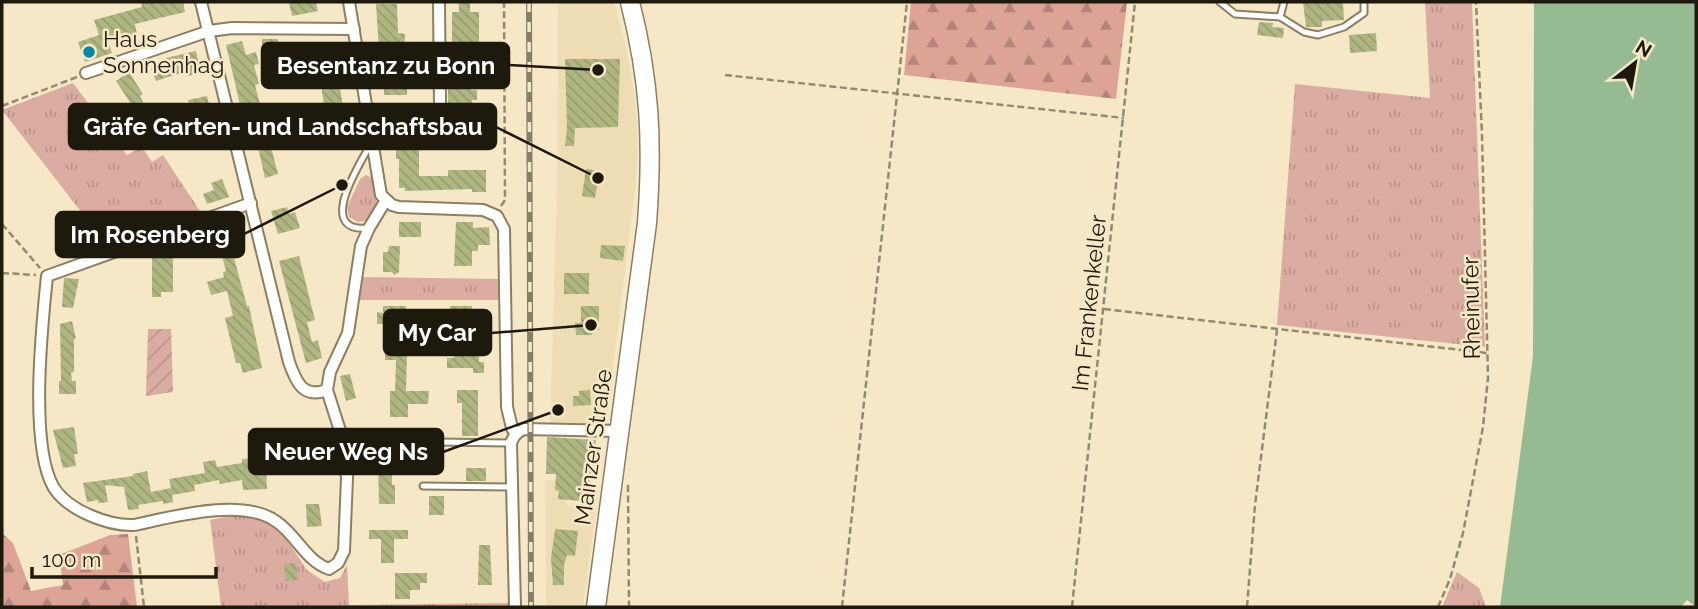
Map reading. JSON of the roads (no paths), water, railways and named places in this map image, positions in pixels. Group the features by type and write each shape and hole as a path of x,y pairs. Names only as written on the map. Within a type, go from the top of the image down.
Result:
{"main road":[{"name":"Mainzer Straße","path":"596,607 647,223 650,176 651,129 646,74 629,2"}],"street":[{"path":"201,2 295,378 304,390 317,394 327,390"},
{"path":"349,2 381,195 399,207 483,210 497,216 504,229 507,407 513,438 514,607"},
{"path":"439,2 440,106"},
{"path":"86,73 209,31 354,29"},
{"path":"360,66 439,65"},
{"path":"251,203 47,276 40,440 47,471 55,490 74,506 105,521 121,526 134,526 234,509 259,513 276,521 292,535 316,564 328,569 338,563 344,551 347,478 343,440 327,390 330,372 348,333 361,246 386,200"},
{"path":"513,438 524,429 620,431"}],"lane":[{"path":"1220,2 1236,14 1280,17 1304,32 1318,35 1344,27 1364,13 1364,2"},
{"path":"1280,17 1284,2"},
{"path":"369,228 361,229 349,224 341,208 342,198 373,139"},
{"path":"437,442 513,438"},
{"path":"423,486 513,487"}],"railway":[{"path":"529,2 531,607"}],"place":[{"name":"Haus Sonnenhag","path":"89,52"},
{"name":"Besentanz zu Bonn","path":"598,70"},
{"name":"Gräfe Garten- und Landschaftsbau","path":"598,178"},
{"name":"Im Rosenberg","path":"342,185"},
{"name":"My Car","path":"591,325"},
{"name":"Neuer Weg Ns","path":"558,410"}]}
